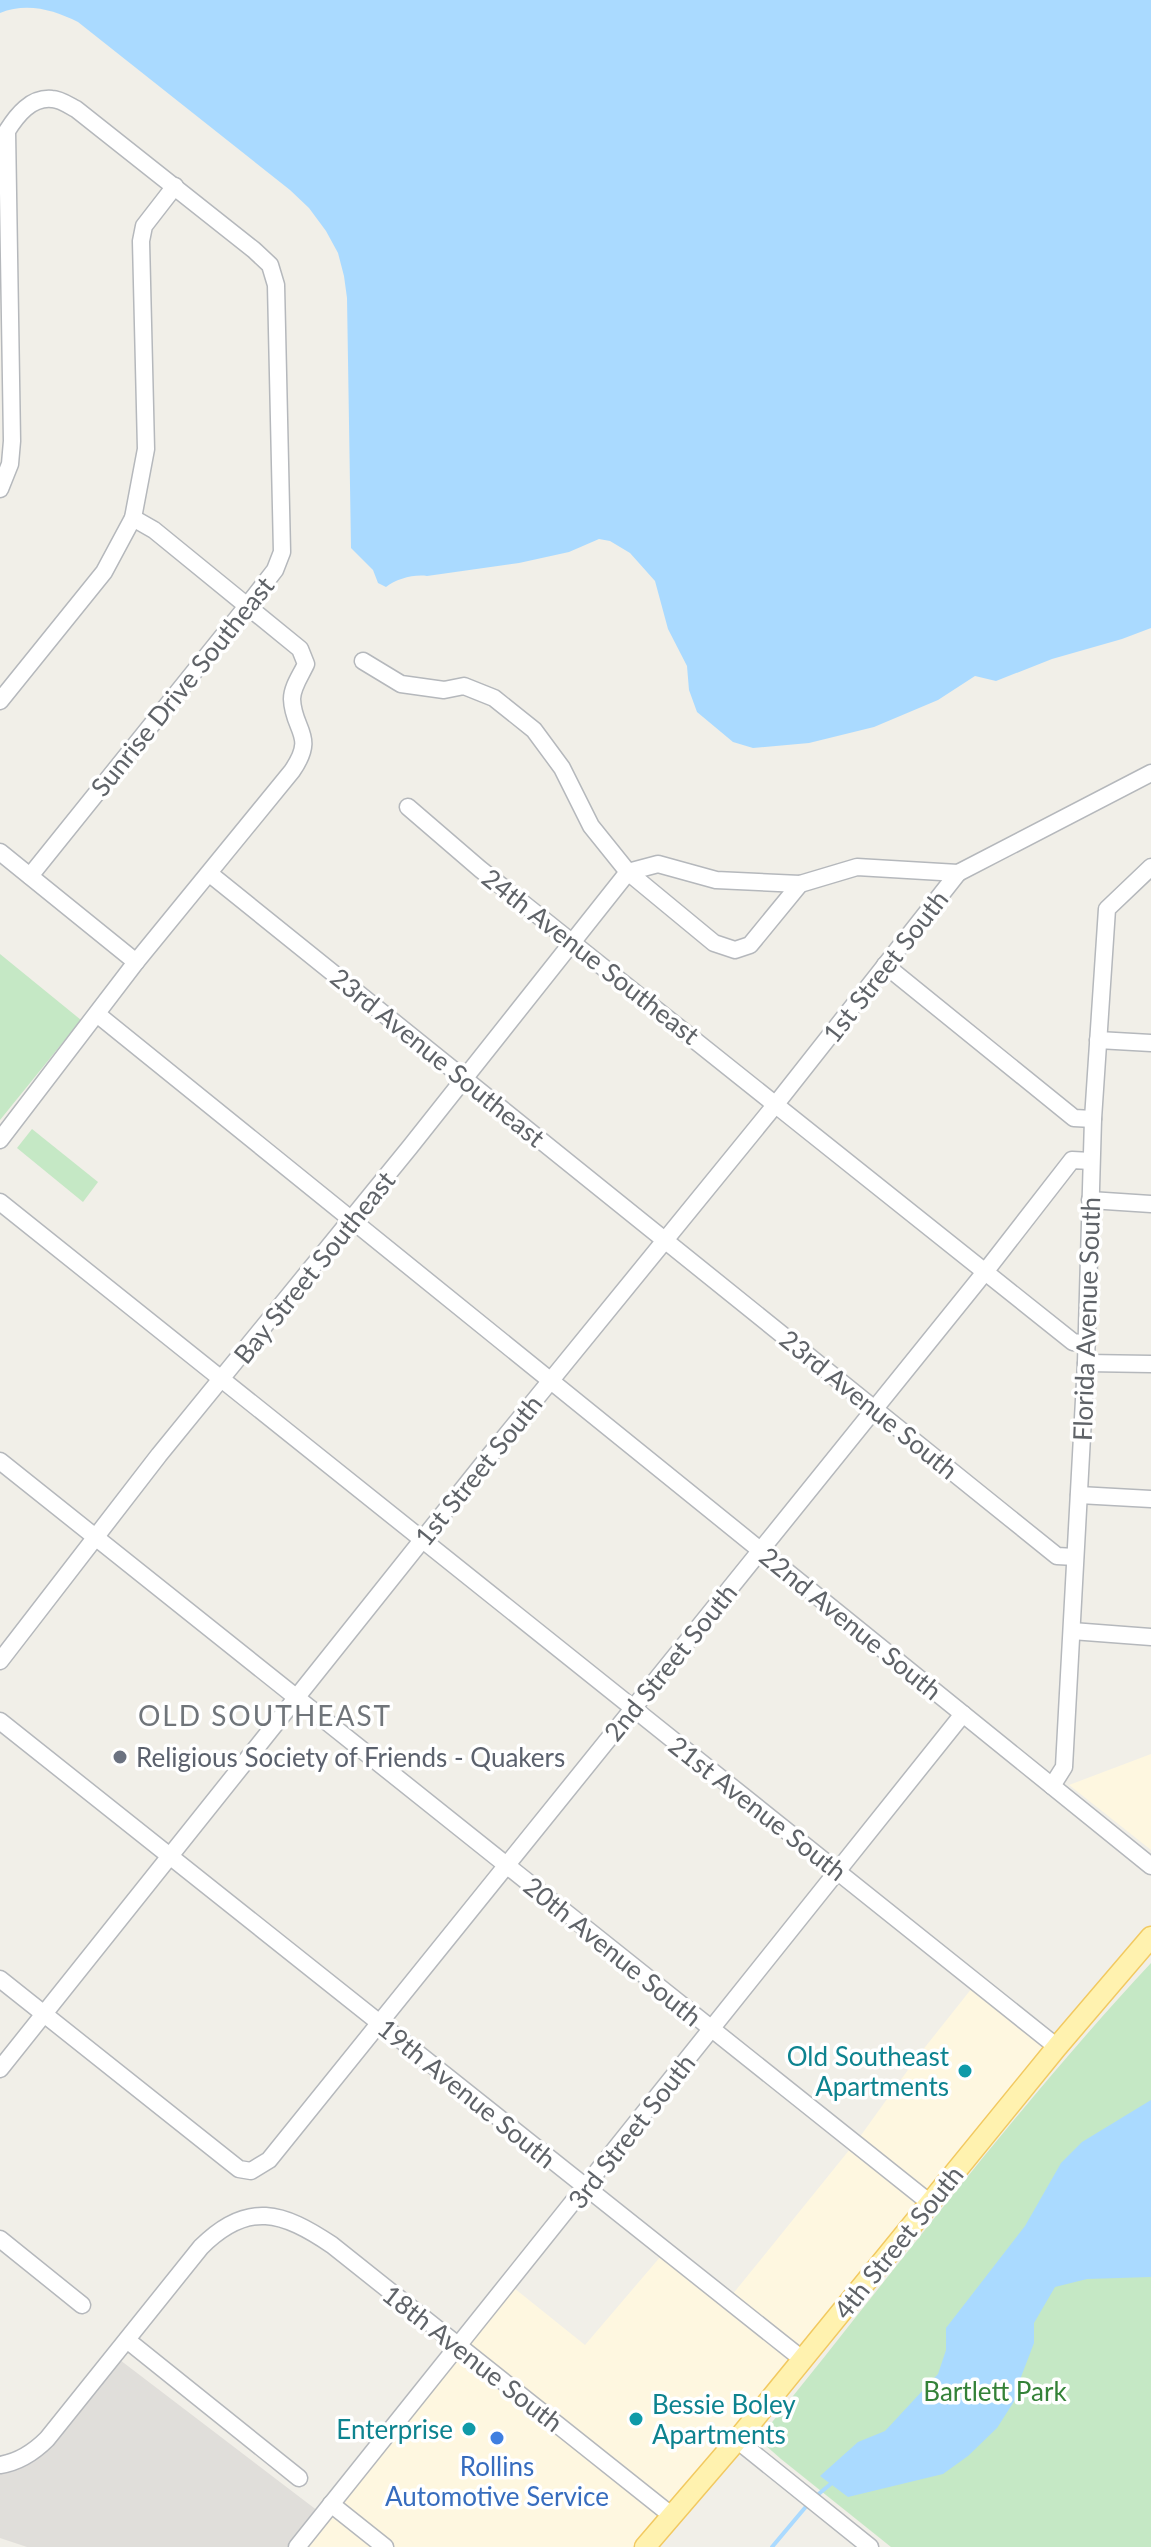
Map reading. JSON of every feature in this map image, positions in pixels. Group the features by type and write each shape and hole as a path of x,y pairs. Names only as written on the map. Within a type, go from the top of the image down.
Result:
{"main road":[{"name":"4th Street South","path":"645,2547 737,2440 1057,2047 1151,1937"}],"street":[{"path":"0,489 10,464 12,441 7,131 19,113 32,103 52,99 76,109 175,186 144,226 141,241 146,449 133,518 104,572 0,701"},
{"name":"Sunrise Drive Southeast","path":"30,876 275,570 282,552 276,285 270,265 262,257 175,186"},
{"path":"0,1140 136,962 292,771 301,759 304,745 292,694 306,664 300,649 154,530 133,518"},
{"path":"363,661 401,684 444,690 464,686 494,698 534,730 562,768 591,826 628,872 714,943 735,950 750,945 800,884"},
{"path":"628,872 658,864 716,880 800,884 857,867 958,873 1151,773"},
{"name":"24th Avenue Southeast","path":"408,807 480,869 1073,1342 1087,1344"},
{"path":"0,852 136,962"},
{"name":"Florida Avenue South","path":"1052,1786 1064,1767 1087,1344 1093,1119 1107,909 1151,867"},
{"name":"Bay Street Southeast","path":"0,1661 159,1455 628,872"},
{"name":"1st Street South","path":"0,2069 958,873"},
{"name":"23rd Avenue Southeast","path":"210,874 667,1240"},
{"path":"885,965 1074,1118 1093,1119"},
{"name":"22nd Avenue South","path":"97,1014 1151,1866"},
{"path":"1098,1040 1151,1043"},
{"name":"2nd Street South","path":"44,2014 239,2169 251,2171 269,2160 1072,1160 1091,1161"},
{"path":"1090,1200 1151,1204"},
{"name":"21st Avenue South","path":"0,1202 1057,2047"},
{"name":"23rd Avenue South","path":"667,1240 1057,1556 1075,1557"},
{"path":"1086,1363 1151,1364"},
{"name":"20th Avenue South","path":"0,1461 930,2203"},
{"path":"1079,1495 1151,1499"},
{"path":"1072,1631 1151,1637"},
{"name":"3rd Street South","path":"297,2547 963,1714"},
{"name":"19th Avenue South","path":"0,1721 802,2359"},
{"path":"0,1979 44,2014"},
{"name":"18th Avenue South","path":"127,2340 216,2232 238,2220 268,2215 288,2219 332,2245 671,2515"},
{"path":"0,2239 82,2305"},
{"path":"0,2465 17,2461 37,2450 127,2340 299,2478"},
{"path":"737,2440 866,2546"},
{"path":"331,2504 385,2547"}],"shaded area":[{"path":"1151,1754 1151,1850 1069,1785"},
{"path":"972,1988 1048,2048 930,2194 859,2138"},
{"path":"850,2149 921,2205 801,2350 732,2295"},
{"path":"661,2256 793,2361 671,2506 467,2345 514,2288 585,2345"},
{"path":"459,2356 662,2516 637,2547 309,2547"},
{"path":"120,2360 318,2511 304,2547 27,2547 0,2538 0,2459 33,2445"}],"green space":[{"path":"0,954 81,1020 0,1120"},
{"path":"32,1129 98,1182 83,1202 17,1148"},
{"name":"Bartlett Park","path":"1151,1963 1151,2547 891,2547 781,2459 764,2444 764,2437 769,2426 956,2191 1052,2075"}],"water":[{"path":"0,0 1151,0 1151,628 1052,659 996,681 975,676 938,700 874,727 809,743 753,748 733,742 697,712 689,690 687,666 668,629 655,581 630,553 610,541 599,539 569,552 519,563 411,576 386,587 378,583 373,570 351,548 347,298 338,253 326,231 309,208 290,190 78,22 40,9 20,8 0,13"},
{"path":"1151,2100 1151,2277 1087,2279 1055,2287 1034,2323 1034,2343 1021,2377 1020,2392 997,2428 968,2456 943,2474 848,2497 820,2476 858,2442 885,2431 938,2374 946,2350 946,2328 1025,2226 1061,2163 1082,2142"}],"waterway":[{"path":"815,2497 833,2482"},
{"path":"772,2547 809,2503"}],"place":[{"name":"Religious Society of Friends - Quakers","path":"120,1757"},
{"name":"Old Southeast Apartments","path":"965,2071"},
{"name":"Bessie Boley Apartments","path":"636,2419"},
{"name":"Enterprise","path":"469,2429"},
{"name":"Rollins Automotive Service","path":"497,2438"}],"district":[{"name":"OLD SOUTHEAST","path":"265,1715"}]}
